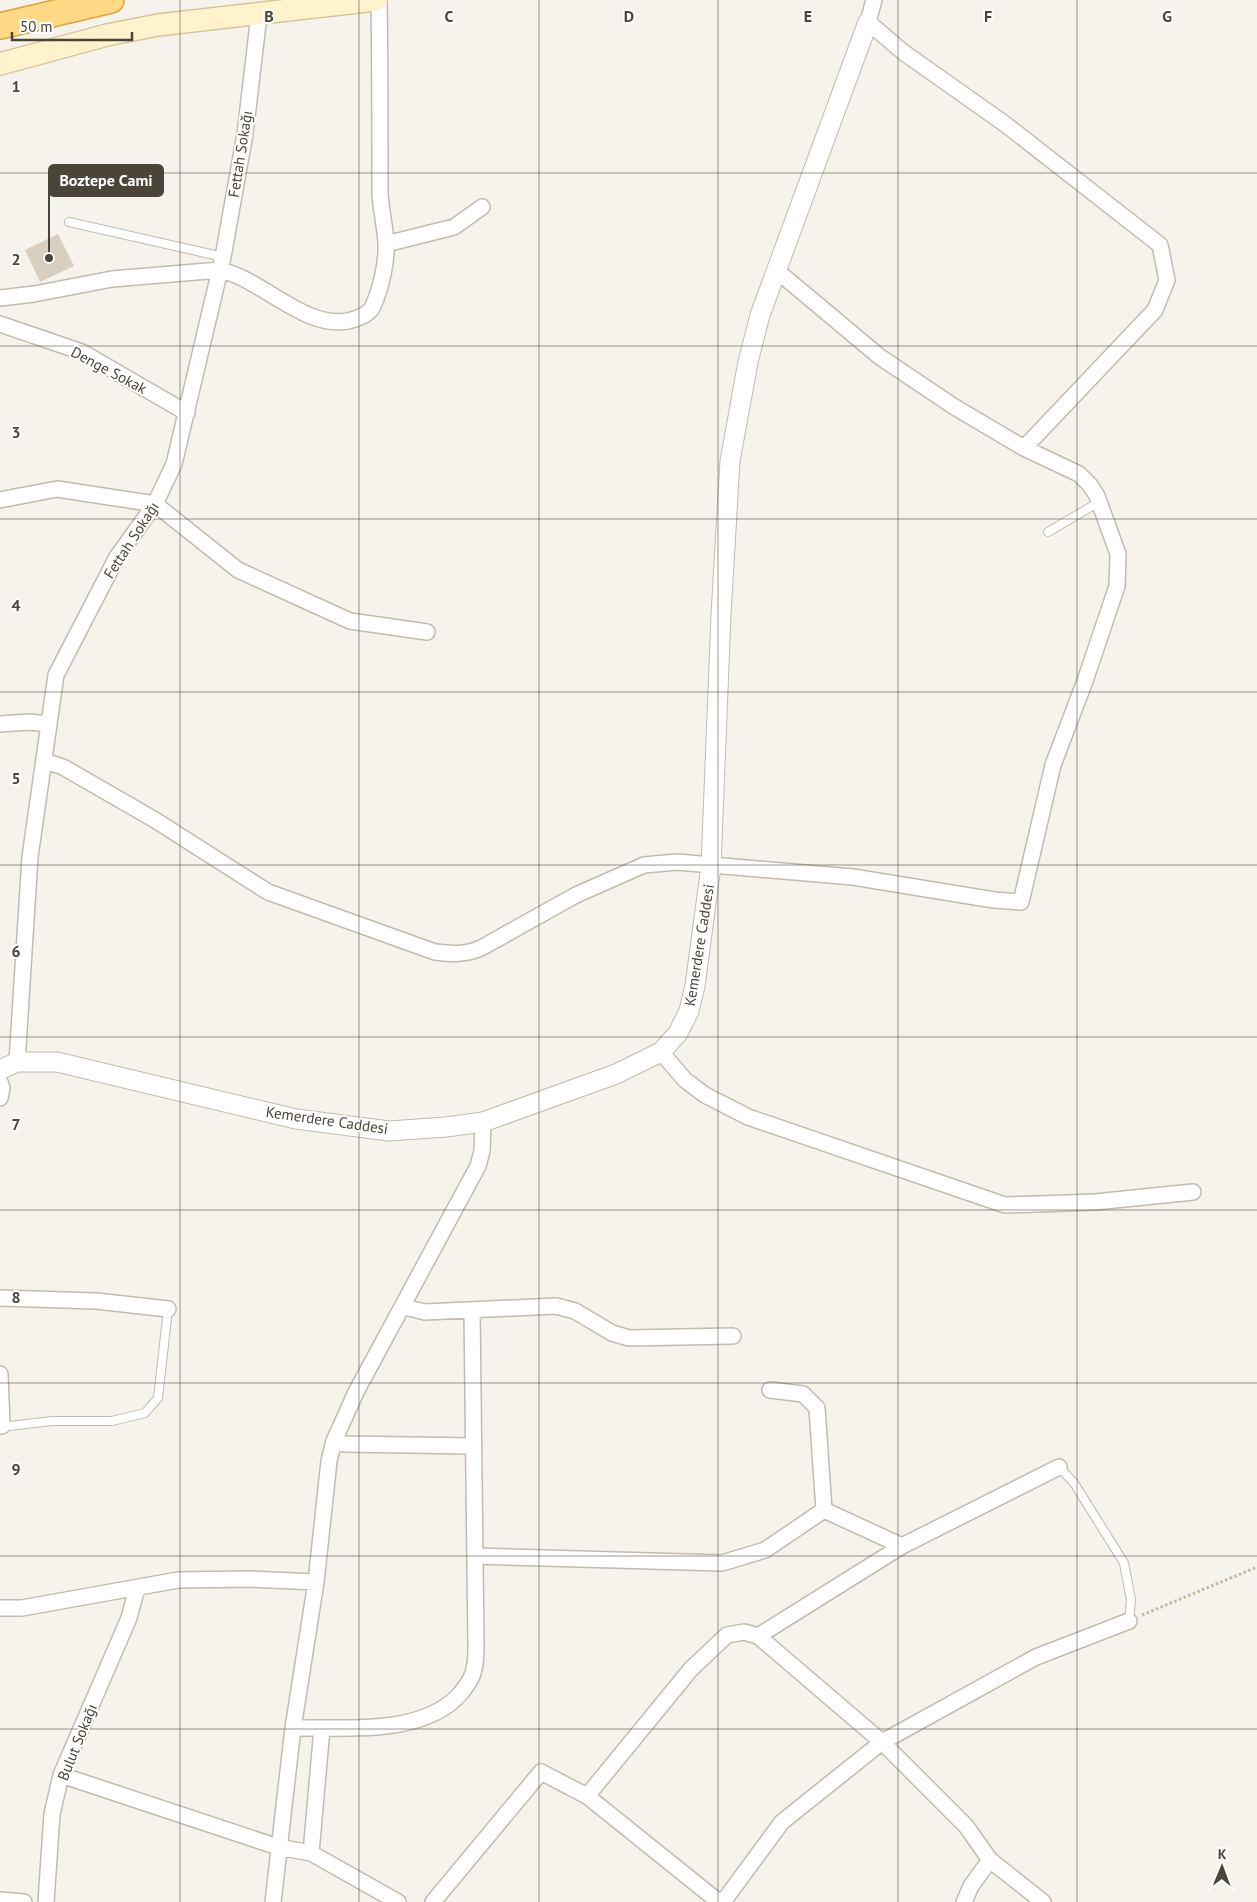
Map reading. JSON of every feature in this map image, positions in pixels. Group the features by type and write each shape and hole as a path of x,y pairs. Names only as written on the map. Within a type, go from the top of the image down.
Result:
{"highway":[{"path":"0,14 100,2"},
{"path":"0,26 100,2"}],"main road":[{"path":"0,64 107,35 158,25 378,0"}],"street":[{"path":"0,298 34,294 112,279 222,264 306,313 327,320 348,321 364,315 373,308 382,274 386,244 380,209 378,0"},
{"path":"874,0 868,22 903,52 1005,124 1160,245 1167,280 1155,310 1024,448"},
{"name":"Fettah Sokağı","path":"17,1062 26,892 56,675 65,654 117,557 155,504 174,464 222,264 245,134 259,15"},
{"name":"Kemerdere Caddesi","path":"0,1070 17,1062 57,1062 296,1119 389,1130 446,1127 483,1122 616,1074 661,1052 678,1033 689,1011 695,986 711,866 721,615 730,461 748,362 760,315 868,22"},
{"path":"386,244 454,227 482,207"},
{"path":"45,761 63,767 131,806 268,892 435,952 468,954 576,896 644,865 677,862 853,877 994,900 1021,902 1053,765 1085,681 1117,586 1118,554 1099,502 1090,484 1079,474 1024,448 953,406 880,357 776,270"},
{"name":"Denge Sokak","path":"0,324 82,352 186,413"},
{"path":"0,500 57,489 155,504 238,570 350,622 427,632"},
{"path":"0,724 29,722 50,724"},
{"path":"661,1052 685,1080 705,1095 748,1116 1005,1205 1095,1202 1193,1192"},
{"path":"0,1082 2,1088 0,1098"},
{"path":"273,1902 293,1728 316,1582 329,1461 334,1441 356,1392 478,1166 482,1151 483,1122"},
{"path":"0,1298 96,1301 168,1309"},
{"path":"404,1306 425,1312 556,1306 575,1311 612,1333 629,1338 733,1336"},
{"path":"293,1728 395,1725 416,1722 433,1715 455,1700 467,1686 474,1670 475,1556 472,1310"},
{"path":"0,1374 1,1427"},
{"path":"770,1390 803,1394 816,1408 824,1510"},
{"path":"334,1441 345,1444 473,1446"},
{"path":"758,1636 902,1546 1059,1467"},
{"path":"475,1556 722,1563 765,1550 824,1510"},
{"path":"824,1510 902,1546"},
{"path":"0,1615 22,1608 178,1580 249,1579 316,1582"},
{"name":"Bulut Sokağı","path":"46,1902 52,1814 61,1775 129,1618 137,1588"},
{"path":"0,1608 22,1608"},
{"path":"433,1902 541,1772 587,1796 721,1902 782,1822 882,1742 1036,1658 1129,1621"},
{"path":"587,1796 692,1669 727,1635 744,1632 758,1636 882,1742 966,1826 990,1860 1043,1902"},
{"path":"311,1852 322,1728"},
{"path":"61,1775 278,1847 311,1852 398,1902"},
{"path":"964,1902 971,1886 990,1860"},
{"path":"0,1900 24,1902"}],"lane":[{"path":"68,222 222,264"},
{"path":"1048,532 1099,502"},
{"path":"1,1427 52,1421 112,1421 145,1413 158,1398 168,1309"},
{"path":"1059,1467 1074,1483 1124,1563 1131,1600 1129,1621"}],"path":[{"path":"1129,1621 1257,1567"}],"building":[{"path":"58,234 74,266 40,282 25,250"}],"place":[{"name":"Boztepe Cami","path":"49,258"}]}
